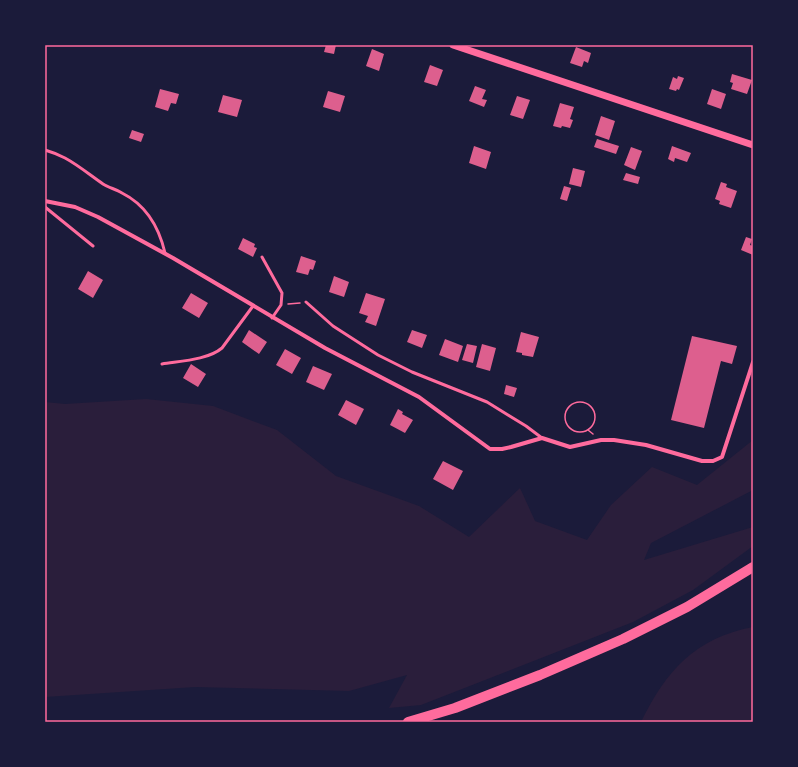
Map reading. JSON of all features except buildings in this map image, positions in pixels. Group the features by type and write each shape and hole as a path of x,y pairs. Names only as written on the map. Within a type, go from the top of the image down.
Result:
{"highway":[{"path":"408,722 476,700 540,675 623,639 687,607 753,567"}],"street":[{"path":"453,45 753,145"},
{"path":"45,201 75,208 98,217 165,253 272,318 325,348 419,397 490,449 507,448 542,438 570,447 601,440 614,440 646,446 702,461 713,461 722,457 725,450 753,362"}],"lane":[{"path":"45,150 64,158 104,185 122,192 135,200 153,221 162,240 165,253"},
{"path":"45,207 93,246"},
{"path":"262,257 282,293 281,305 272,318"},
{"path":"306,302 334,326 378,355 412,372 487,402 526,426 542,438"},
{"path":"162,364 215,354 222,348 253,306"}],"path":[{"path":"281,305 306,302"},
{"path":"580,402 592,409 594,418 593,423 588,430 579,432 570,429 567,425 565,417 566,412 572,405 580,402"}],"shaded area":[{"path":"146,399 213,406 277,430 336,476 419,506 469,537 520,488 535,521 587,540 611,505 652,467 697,485 753,440 753,490 651,543 644,560 753,527 753,546 693,590 633,622 421,705 389,708 407,675 349,691 195,687 45,697 45,402 65,404"},
{"path":"753,627 753,722 641,722 661,687 672,672 699,648 715,639 733,632"}]}
